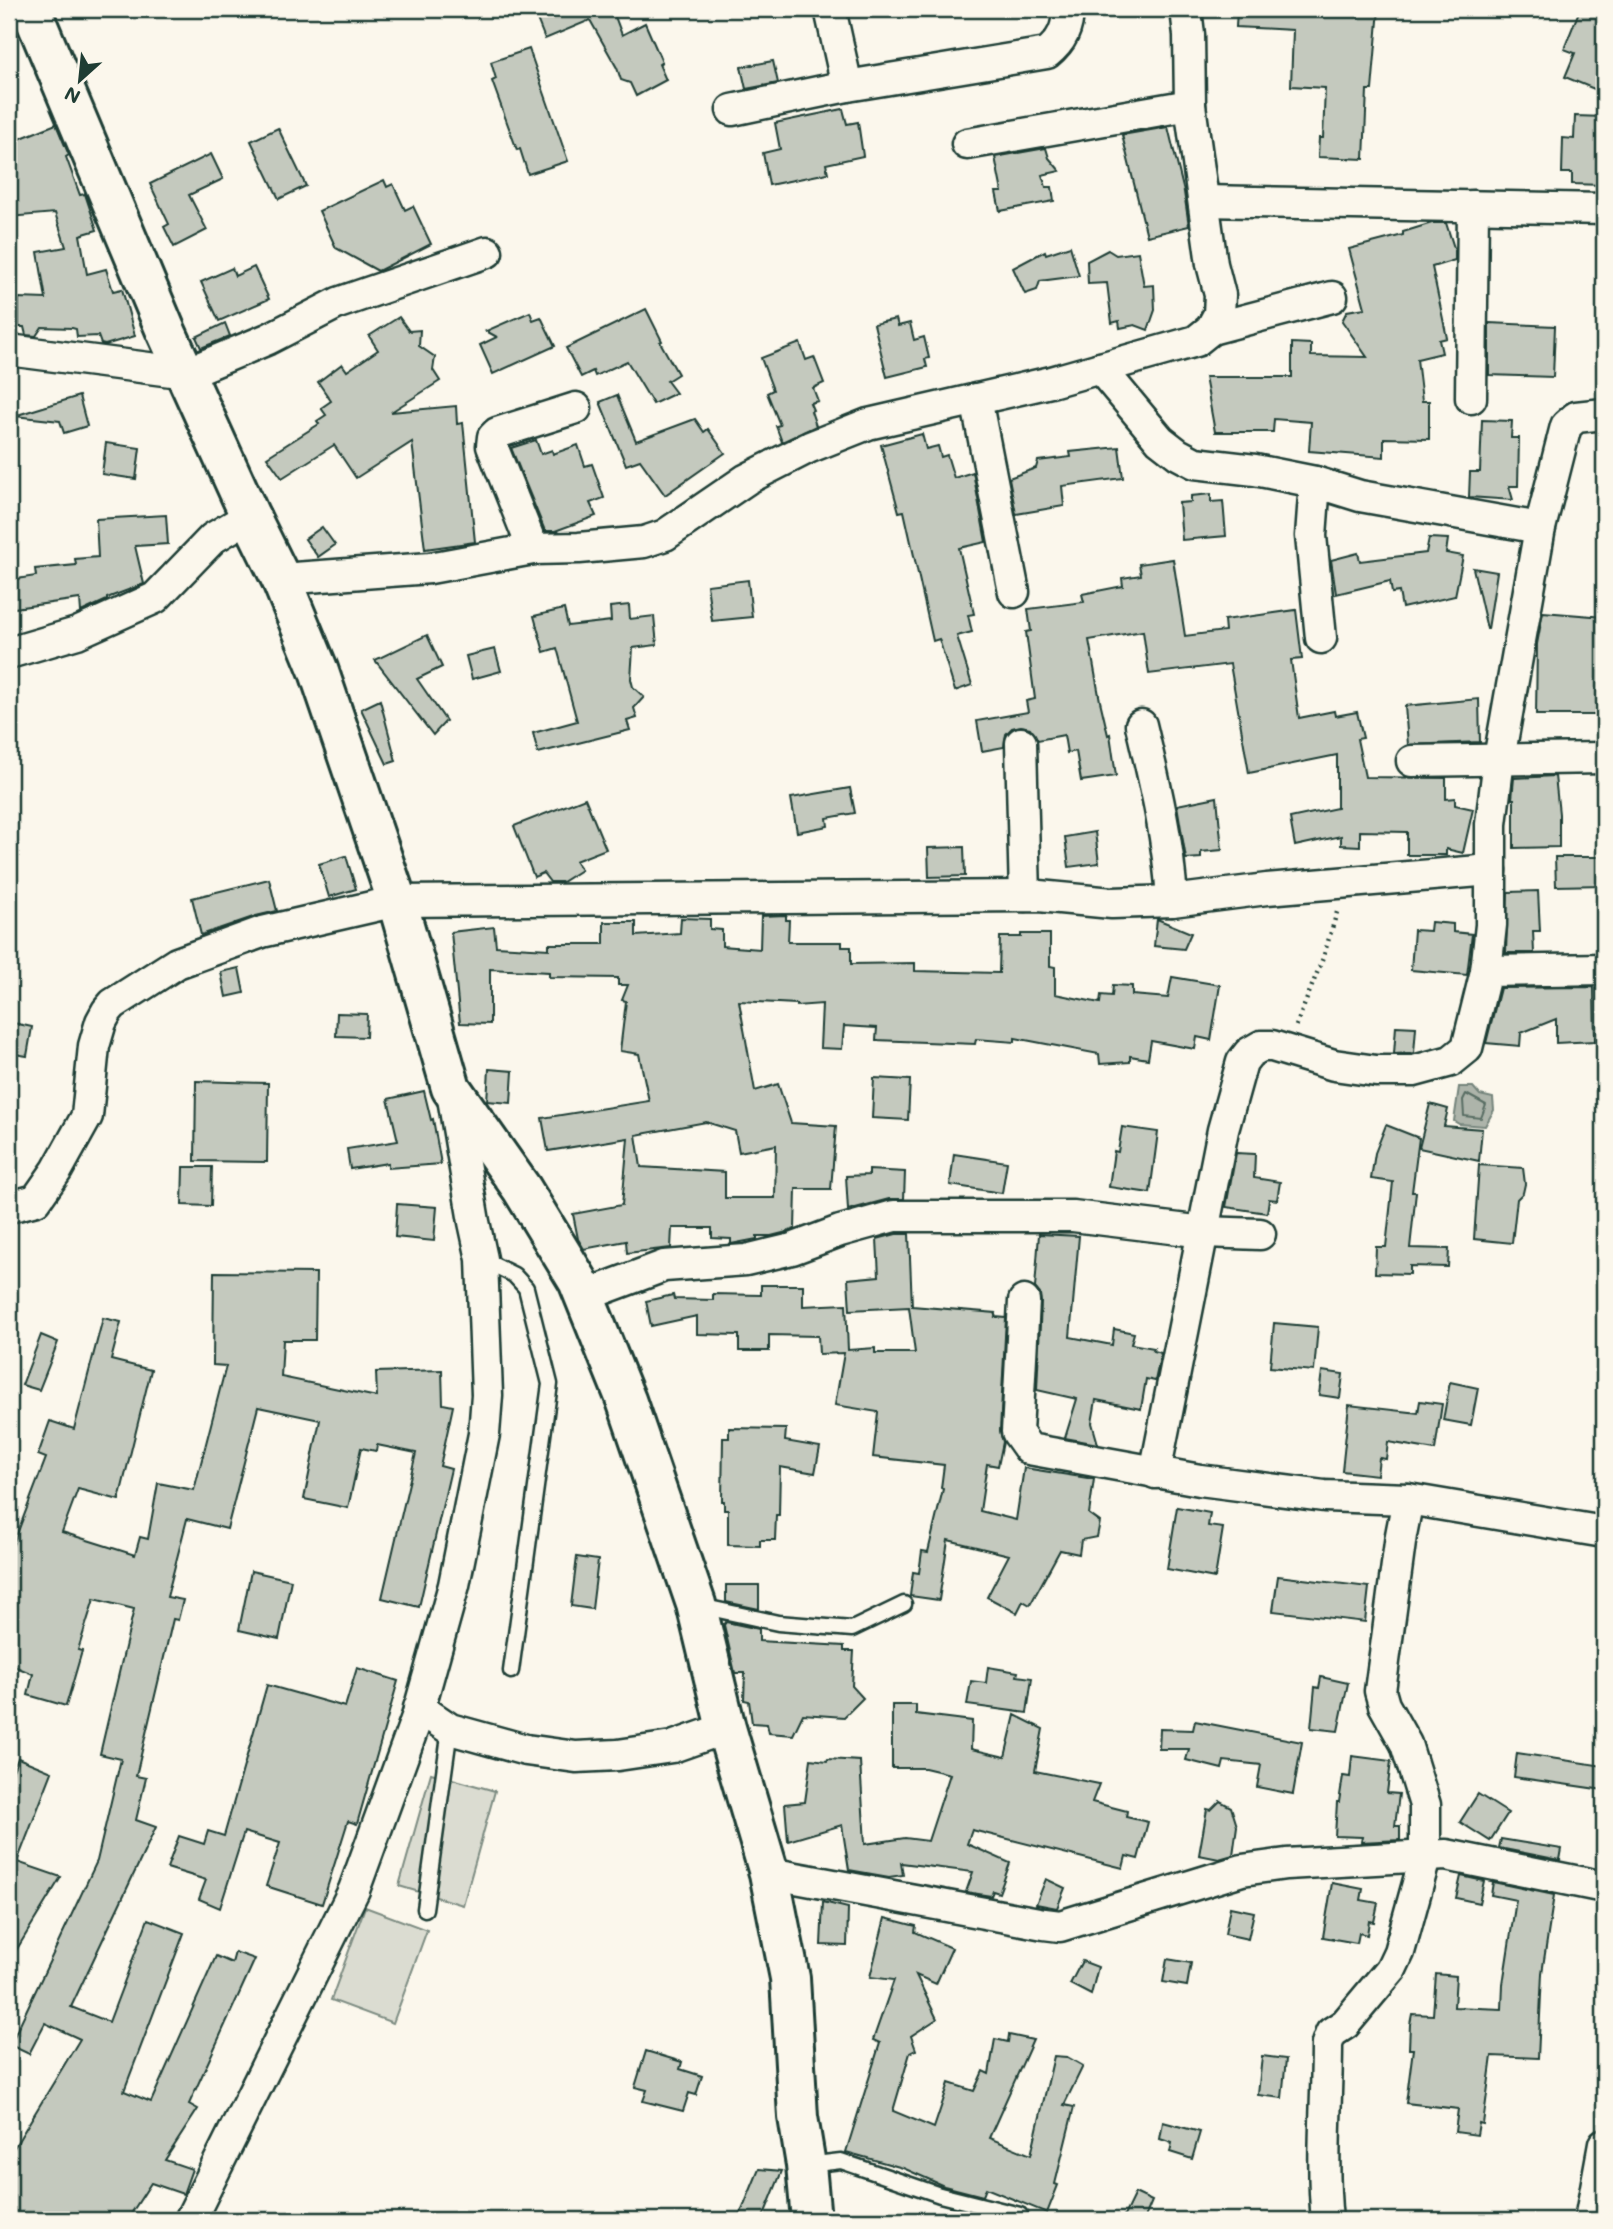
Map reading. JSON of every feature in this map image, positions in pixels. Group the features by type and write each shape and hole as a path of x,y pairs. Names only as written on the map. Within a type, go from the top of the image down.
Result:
{"street":[{"path":"9,15 29,9 165,329 281,579 318,669 397,901 451,1088 482,1259 487,1395 484,1434 454,1585 419,1708 354,1890 190,2220"},
{"path":"830,9 847,86"},
{"path":"732,110 847,86 1047,53 1059,44 1067,25 1068,9"},
{"path":"281,579 430,568 533,549 644,542 665,535 747,479 810,447 868,424 1051,382 1196,341 1211,329 1219,314 1220,295 1212,264 1190,106 1186,9"},
{"path":"967,144 1190,106"},
{"path":"1204,201 1604,209"},
{"path":"1471,398 1473,206"},
{"path":"9,350 187,373 268,339 338,303 487,252"},
{"path":"1211,329 1332,298"},
{"path":"1100,368 1143,421 1178,454 1195,463 1255,470 1315,482 1360,496 1539,528"},
{"path":"976,399 1014,592"},
{"path":"533,549 492,446 493,436 576,408"},
{"path":"1155,1474 1223,1130 1242,1062 1249,1053 1261,1046 1272,1046 1334,1065 1376,1071 1414,1071 1437,1067 1451,1061 1467,1048 1486,971 1491,925 1492,824 1499,759 1539,528 1566,426 1576,417 1604,414"},
{"path":"1315,482 1311,536 1321,638"},
{"path":"9,653 77,633 155,598 213,538 250,516"},
{"path":"1141,725 1168,855 1172,901"},
{"path":"1021,743 1025,896"},
{"path":"1412,761 1604,758"},
{"path":"9,1206 36,1200 57,1170 87,1116 94,1046 101,1023 113,1004 177,963 262,932 397,901 1025,896 1112,903 1172,901 1345,882 1491,870"},
{"path":"1486,971 1604,969"},
{"path":"451,1088 522,1189 578,1281 626,1400 695,1604 726,1728 769,1873 790,1978 798,2117 811,2220"},
{"path":"584,1296 664,1266 746,1260 792,1249 840,1231 894,1216 1073,1216 1204,1232 1260,1234"},
{"path":"1024,1301 1017,1432 1029,1449 1155,1474 1324,1496 1408,1499 1604,1532"},
{"path":"1327,2220 1323,2179 1327,2044 1331,2033 1345,2024 1391,1969 1399,1952 1425,1858 1425,1805 1406,1744 1384,1705 1380,1691 1408,1499"},
{"path":"419,1708 450,1729 526,1749 576,1756 618,1755 672,1747 726,1728"},
{"path":"769,1873 1060,1926 1242,1870 1286,1864 1446,1856 1604,1887"},
{"path":"1590,2220 1604,2144"}],"lane":[{"path":"482,1259 514,1275 526,1288 550,1384 511,1671"},
{"path":"695,1604 778,1623 852,1629 904,1604"},
{"path":"425,1909 450,1729"},
{"path":"806,2165 841,2161 940,2195 1020,2214"}],"path":[{"path":"1272,1046 1290,1035 1300,1019 1323,958 1345,882"}],"shaded area":[{"path":"431,1773 495,1791 463,1905 399,1886"},
{"path":"365,1907 427,1930 393,2023 331,2000"}],"water":[{"path":"1459,1087 1473,1087 1480,1095 1493,1098 1494,1110 1485,1126 1459,1124 1454,1121"}],"building":[{"path":"533,9 617,9 613,11 622,35 645,23 662,62 659,64 666,80 636,96 630,83 621,80 590,20 545,39"},
{"path":"1237,9 1379,9 1372,90 1367,90 1364,159 1318,157 1319,138 1323,138 1325,88 1291,86 1293,30 1236,27"},
{"path":"1580,9 1604,9 1604,93 1565,77 1575,53 1564,49"},
{"path":"529,49 568,161 528,174 492,81 496,79 491,62"},
{"path":"773,61 778,83 746,89 741,67"},
{"path":"843,109 847,124 858,122 863,156 826,164 828,173 769,185 763,153 780,149 775,123"},
{"path":"1575,116 1604,117 1602,185 1572,184 1572,173 1562,173 1563,138 1574,139"},
{"path":"56,124 69,155 66,157 80,195 85,194 97,230 80,235 87,274 106,269 113,291 122,289 135,336 105,345 101,344 98,336 77,337 76,329 72,328 42,327 36,336 26,335 24,327 19,327 19,298 46,299 38,252 66,247 55,213 9,217 9,143"},
{"path":"1168,127 1184,192 1189,226 1147,236 1122,135"},
{"path":"278,128 306,186 279,199 251,141"},
{"path":"1046,148 1049,158 1060,171 1042,175 1046,187 1052,187 1054,201 1000,211 996,192 1002,192 995,157"},
{"path":"211,154 223,179 189,195 207,230 174,247 164,227 169,224 150,184"},
{"path":"384,180 387,187 393,184 405,210 413,206 431,244 378,271 336,248 319,211"},
{"path":"1432,223 1446,223 1455,251 1455,260 1432,267 1447,338 1439,340 1442,353 1417,359 1422,401 1429,401 1429,439 1384,438 1384,457 1309,451 1311,422 1274,419 1273,432 1215,432 1205,377 1292,377 1292,343 1311,344 1311,356 1367,357 1342,321 1347,311 1365,308 1349,249 1403,235 1403,232"},
{"path":"1070,246 1079,276 1040,281 1037,290 1025,294 1013,268 1045,251 1046,254"},
{"path":"1108,250 1116,255 1138,252 1144,286 1154,285 1155,310 1148,330 1135,325 1120,328 1119,321 1112,323 1107,283 1088,284 1087,261"},
{"path":"254,267 269,299 219,321 201,282 232,268 235,276"},
{"path":"646,309 678,374 667,381 676,393 653,404 627,361 595,376 593,371 581,377 566,348"},
{"path":"530,312 533,320 541,317 555,346 493,374 480,345 497,337 486,331"},
{"path":"399,317 409,331 420,330 419,346 435,357 433,370 440,381 391,412 456,406 457,424 463,423 475,542 425,549 412,442 356,478 334,445 282,478 267,457 319,424 317,421 326,415 321,408 331,401 318,382 342,364 347,371 378,350 369,336"},
{"path":"896,319 898,326 910,323 914,340 924,337 929,358 925,359 927,367 887,377 874,324"},
{"path":"225,323 230,336 201,348 196,337"},
{"path":"1489,323 1555,326 1553,377 1489,375"},
{"path":"800,343 806,360 814,357 824,383 813,388 818,401 810,403 816,426 782,442 776,426 780,425 767,393 773,390 761,358"},
{"path":"617,395 636,441 695,419 704,432 708,429 725,453 665,495 640,460 626,465 600,402"},
{"path":"79,396 87,426 64,433 60,421 14,416"},
{"path":"1482,420 1512,421 1511,438 1519,438 1518,486 1509,486 1513,500 1469,497 1470,472 1480,472"},
{"path":"922,434 926,449 938,446 941,457 947,455 954,478 973,472 986,542 959,548 974,614 968,615 972,632 957,636 972,685 955,691 939,639 933,641 904,511 899,512 881,445"},
{"path":"536,440 541,454 552,450 553,454 578,445 585,466 592,464 604,498 590,503 596,516 555,531 545,531 511,448"},
{"path":"106,443 140,448 136,479 102,474"},
{"path":"1119,447 1123,478 1062,486 1064,506 1016,514 1009,478 1036,468 1038,461 1071,457 1070,452"},
{"path":"1211,494 1211,502 1223,501 1226,536 1182,540 1179,503 1191,502 1191,496"},
{"path":"166,515 168,544 135,546 144,584 107,598 81,612 80,599 14,608 10,580 36,576 35,569 76,565 75,559 98,557 96,519"},
{"path":"322,527 335,545 318,557 305,539"},
{"path":"1429,538 1448,539 1446,553 1463,556 1455,596 1402,608 1399,592 1392,593 1390,581 1336,594 1331,560 1358,553 1360,561 1426,553"},
{"path":"1173,559 1185,636 1225,631 1224,620 1296,610 1302,659 1291,660 1299,718 1334,711 1335,716 1357,712 1363,738 1357,739 1365,777 1446,778 1446,799 1455,798 1455,805 1473,809 1463,853 1446,849 1446,855 1407,855 1407,832 1360,831 1360,846 1341,845 1341,836 1295,846 1290,818 1337,808 1337,755 1249,773 1230,664 1149,674 1143,631 1089,640 1100,701 1108,735 1110,734 1116,776 1081,781 1076,751 1067,753 1064,735 1038,740 1030,728 1021,726 1012,728 1006,734 1004,747 982,751 977,721 1028,712 1026,701 1035,699 1026,632 1031,631 1028,609 1084,602 1082,594 1123,586 1122,578 1141,575 1139,564"},
{"path":"1473,568 1497,572 1488,629 1487,629"},
{"path":"748,580 752,617 712,621 707,585"},
{"path":"629,605 630,619 654,616 657,645 633,648 631,679 633,687 644,697 634,708 637,718 627,721 630,730 538,753 533,733 577,721 557,648 544,652 534,616 564,609 568,626 611,621 610,607"},
{"path":"1543,612 1604,617 1604,715 1536,715 1537,644"},
{"path":"427,635 442,667 417,679 446,721 433,735 375,660"},
{"path":"495,649 501,671 472,679 466,656"},
{"path":"1479,699 1480,742 1408,745 1405,706"},
{"path":"380,700 396,761 387,764 361,709"},
{"path":"1555,776 1559,847 1514,848 1514,778"},
{"path":"850,788 855,813 827,818 828,826 797,832 791,798"},
{"path":"1217,797 1222,850 1201,852 1201,858 1186,859 1177,805"},
{"path":"585,798 606,849 575,861 581,870 562,882 550,882 543,873 534,877 514,826"},
{"path":"1095,832 1099,863 1069,867 1065,837"},
{"path":"964,847 965,876 929,877 928,848"},
{"path":"346,856 356,889 329,897 319,864"},
{"path":"1555,857 1604,857 1604,885 1556,886"},
{"path":"269,879 277,911 201,935 192,898"},
{"path":"1538,891 1540,931 1533,931 1534,953 1506,953 1508,892"},
{"path":"786,915 786,920 789,920 788,942 842,942 842,947 851,947 851,964 915,963 915,971 999,973 1000,937 1050,934 1050,966 1055,967 1055,994 1100,1003 1101,995 1112,996 1113,985 1132,986 1132,995 1168,998 1172,977 1220,985 1211,1040 1197,1037 1195,1049 1151,1041 1148,1059 1130,1056 1130,1062 1100,1064 1099,1054 1015,1038 1015,1042 976,1039 975,1044 876,1040 877,1028 844,1026 842,1049 820,1048 822,1004 796,1006 739,1001 755,1091 778,1084 791,1123 836,1126 831,1189 796,1189 795,1229 771,1236 757,1236 757,1239 731,1244 731,1239 712,1238 712,1228 672,1228 671,1248 627,1253 626,1241 584,1249 578,1239 573,1214 622,1205 628,1138 548,1151 542,1118 649,1101 639,1054 620,1051 626,1001 622,1000 628,985 618,985 618,978 549,977 549,972 490,969 490,1024 460,1023 451,932 494,927 496,946 549,949 549,944 604,944 604,922 636,922 636,936 680,933 681,918 710,919 710,929 722,930 722,946 760,949 761,916","holes":["706,1122 735,1131 739,1152 776,1145 775,1198 725,1198 725,1172 641,1167 636,1135"]},
{"path":"1157,919 1191,933 1184,949 1154,946"},
{"path":"1431,922 1453,924 1453,932 1472,934 1467,975 1411,970 1414,930 1430,931"},
{"path":"239,968 244,993 226,997 221,972"},
{"path":"1594,987 1595,1041 1556,1043 1556,1019 1521,1033 1520,1046 1486,1043 1500,988"},
{"path":"337,1013 367,1014 366,1037 336,1036"},
{"path":"9,1022 32,1027 27,1056 9,1053"},
{"path":"1396,1026 1416,1027 1414,1053 1394,1054"},
{"path":"489,1069 513,1071 511,1103 487,1101"},
{"path":"874,1078 910,1080 908,1120 872,1118"},
{"path":"196,1081 268,1083 267,1162 195,1161"},
{"path":"424,1091 431,1120 433,1119 441,1164 388,1168 388,1163 350,1169 347,1149 398,1141 388,1099"},
{"path":"1430,1104 1448,1109 1444,1126 1482,1129 1479,1161 1419,1148"},
{"path":"1386,1125 1419,1138 1412,1192 1416,1192 1410,1248 1449,1249 1448,1267 1410,1266 1410,1274 1375,1273 1376,1247 1386,1247 1393,1182 1371,1179 1375,1153"},
{"path":"1122,1127 1158,1132 1150,1193 1109,1187 1114,1151 1118,1152"},
{"path":"1236,1153 1255,1154 1254,1178 1280,1182 1277,1200 1269,1199 1267,1213 1226,1207"},
{"path":"954,1154 1007,1162 1002,1193 950,1185"},
{"path":"1479,1165 1523,1168 1525,1184 1523,1193 1517,1199 1512,1243 1474,1239"},
{"path":"183,1167 212,1167 211,1206 182,1205"},
{"path":"869,1170 905,1172 904,1199 889,1199 848,1210 846,1176 869,1175"},
{"path":"397,1204 437,1207 434,1241 395,1237"},
{"path":"909,1234 912,1306 996,1313 995,1317 1006,1318 1000,1431 1003,1442 998,1466 987,1464 980,1511 1016,1520 1024,1468 1094,1479 1089,1514 1100,1522 1097,1537 1081,1540 1079,1554 1060,1550 1030,1605 1023,1601 1017,1613 987,1597 1009,1555 948,1540 939,1600 910,1596 913,1572 919,1573 922,1551 928,1552 943,1489 944,1465 873,1457 878,1412 835,1405 844,1353 819,1354 818,1336 769,1335 769,1351 739,1351 739,1335 697,1334 697,1316 651,1326 646,1301 673,1295 674,1299 713,1300 713,1294 761,1295 761,1285 803,1285 803,1306 846,1304 848,1350 875,1348 875,1353 915,1353 909,1307 850,1310 848,1279 879,1276 877,1239"},
{"path":"1039,1234 1079,1236 1070,1337 1112,1345 1114,1329 1134,1333 1131,1344 1154,1348 1153,1351 1161,1353 1155,1381 1146,1379 1141,1409 1096,1400 1092,1423 1098,1444 1065,1438 1077,1399 1037,1390 1041,1302 1040,1294 1035,1288"},
{"path":"214,1272 316,1273 315,1340 283,1340 281,1377 377,1397 376,1372 442,1370 443,1404 453,1406 440,1466 451,1469 419,1607 382,1598 416,1453 377,1445 376,1451 361,1448 348,1508 304,1499 320,1420 258,1407 227,1529 187,1519 167,1597 183,1600 178,1620 173,1619 136,1776 146,1778 136,1820 156,1827 71,2007 109,2022 148,1919 184,1933 124,2091 151,2102 216,1956 232,1963 235,1952 255,1959 189,2104 198,2109 165,2160 192,2169 183,2194 151,2183 127,2220 9,2220 9,2156 80,2039 45,2023 29,2054 10,2045 97,1861 121,1759 100,1754 134,1609 94,1599 78,1650 82,1651 66,1706 28,1695 33,1674 9,1664 9,1555 46,1458 38,1455 50,1421 74,1429 103,1318 121,1322 111,1360 151,1370 119,1500 78,1489 62,1532 135,1555 140,1537 148,1539 158,1483 194,1490 226,1366 213,1365"},
{"path":"1274,1323 1318,1327 1314,1371 1270,1367"},
{"path":"41,1335 58,1342 39,1390 22,1385"},
{"path":"1322,1371 1343,1374 1340,1398 1319,1395"},
{"path":"1450,1382 1478,1388 1471,1425 1443,1420"},
{"path":"1420,1401 1442,1404 1435,1450 1388,1442 1386,1459 1379,1458 1377,1475 1342,1471 1349,1405 1418,1413"},
{"path":"729,1428 786,1429 785,1441 820,1447 815,1473 780,1467 779,1515 776,1515 775,1540 760,1540 760,1546 728,1545 728,1510 724,1510 722,1501 723,1438 729,1438"},
{"path":"1177,1507 1210,1513 1208,1526 1223,1528 1215,1578 1167,1569"},
{"path":"577,1557 598,1560 592,1609 571,1606"},
{"path":"251,1571 291,1580 279,1639 239,1630"},
{"path":"1278,1576 1369,1587 1365,1622 1273,1611"},
{"path":"726,1585 759,1585 759,1609 726,1602"},
{"path":"726,1622 759,1629 759,1641 844,1646 844,1651 854,1651 852,1686 863,1698 844,1717 803,1714 793,1735 769,1733 767,1724 752,1723 749,1701 744,1700 745,1673 735,1673 724,1625"},
{"path":"988,1667 1018,1672 1017,1676 1032,1678 1027,1713 967,1705 971,1681 986,1683"},
{"path":"357,1668 398,1681 357,1824 348,1821 322,1904 266,1886 280,1843 244,1832 220,1908 199,1899 206,1880 167,1868 179,1836 204,1844 208,1831 224,1836 267,1685 345,1707"},
{"path":"1321,1677 1348,1683 1338,1731 1311,1728 1315,1687 1319,1688"},
{"path":"892,1705 916,1705 916,1714 972,1721 971,1749 1005,1757 1015,1715 1043,1729 1035,1771 1099,1784 1092,1802 1127,1811 1126,1817 1148,1822 1138,1859 1126,1856 1123,1868 972,1830 967,1844 1010,1863 999,1893 993,1891 991,1896 966,1892 973,1872 901,1863 903,1875 889,1877 849,1870 842,1825 788,1841 785,1804 805,1802 811,1759 828,1759 860,1761 865,1844 905,1838 928,1841 950,1774 925,1768 892,1768"},
{"path":"1195,1721 1302,1742 1293,1794 1257,1787 1261,1765 1224,1761 1222,1769 1186,1760 1189,1749 1159,1749 1160,1729 1193,1730"},
{"path":"1517,1753 1604,1766 1604,1790 1514,1777"},
{"path":"1352,1756 1391,1761 1387,1793 1399,1794 1395,1826 1400,1826 1400,1840 1361,1842 1362,1837 1335,1836 1337,1802 1343,1776 1350,1777"},
{"path":"18,1758 52,1772 17,1862 61,1877 9,1962 9,1885 13,1872 9,1879 9,1781"},
{"path":"1478,1794 1508,1813 1490,1841 1460,1822"},
{"path":"1220,1801 1231,1807 1237,1826 1233,1855 1219,1859 1199,1855 1207,1809 1211,1810"},
{"path":"1501,1839 1562,1849 1560,1860 1499,1848"},
{"path":"1461,1876 1484,1881 1479,1903 1456,1898"},
{"path":"1046,1879 1065,1888 1057,1908 1036,1904"},
{"path":"1493,1882 1554,1895 1542,1973 1538,2058 1492,2056 1483,2124 1479,2123 1477,2135 1455,2132 1458,2109 1406,2103 1413,2049 1409,2049 1410,2024 1412,2014 1433,2015 1436,1974 1456,1976 1454,2007 1502,2009 1503,1984 1516,1900 1491,1895"},
{"path":"1332,1883 1363,1889 1361,1900 1378,1903 1374,1922 1369,1921 1367,1935 1359,1933 1357,1943 1323,1937"},
{"path":"823,1902 848,1908 847,1946 821,1945"},
{"path":"1230,1907 1254,1912 1248,1939 1225,1934"},
{"path":"885,1918 916,1926 915,1932 952,1948 936,1984 916,1975 937,2019 911,2036 916,2050 910,2053 893,2111 934,2128 949,2083 974,2091 983,2071 989,2074 995,2039 1008,2042 1009,2035 1033,2040 989,2138 1031,2155 1054,2056 1067,2057 1083,2066 1064,2105 1074,2107 1055,2184 1058,2185 1047,2213 986,2188 983,2196 944,2186 903,2168 846,2152 880,2043 873,2040 894,1980 870,1977"},
{"path":"1167,1959 1191,1963 1187,1986 1163,1982"},
{"path":"1082,1961 1098,1967 1091,1995 1070,1984"},
{"path":"646,2051 682,2062 680,2069 702,2076 696,2095 689,2093 683,2111 643,2101 647,2090 635,2087"},
{"path":"1262,2056 1286,2059 1282,2098 1258,2095"},
{"path":"1163,2122 1200,2132 1192,2159 1170,2152 1172,2143 1160,2139"},
{"path":"759,2169 782,2171 762,2220 738,2220"},
{"path":"1135,2193 1152,2201 1144,2220 1122,2220"}]}
